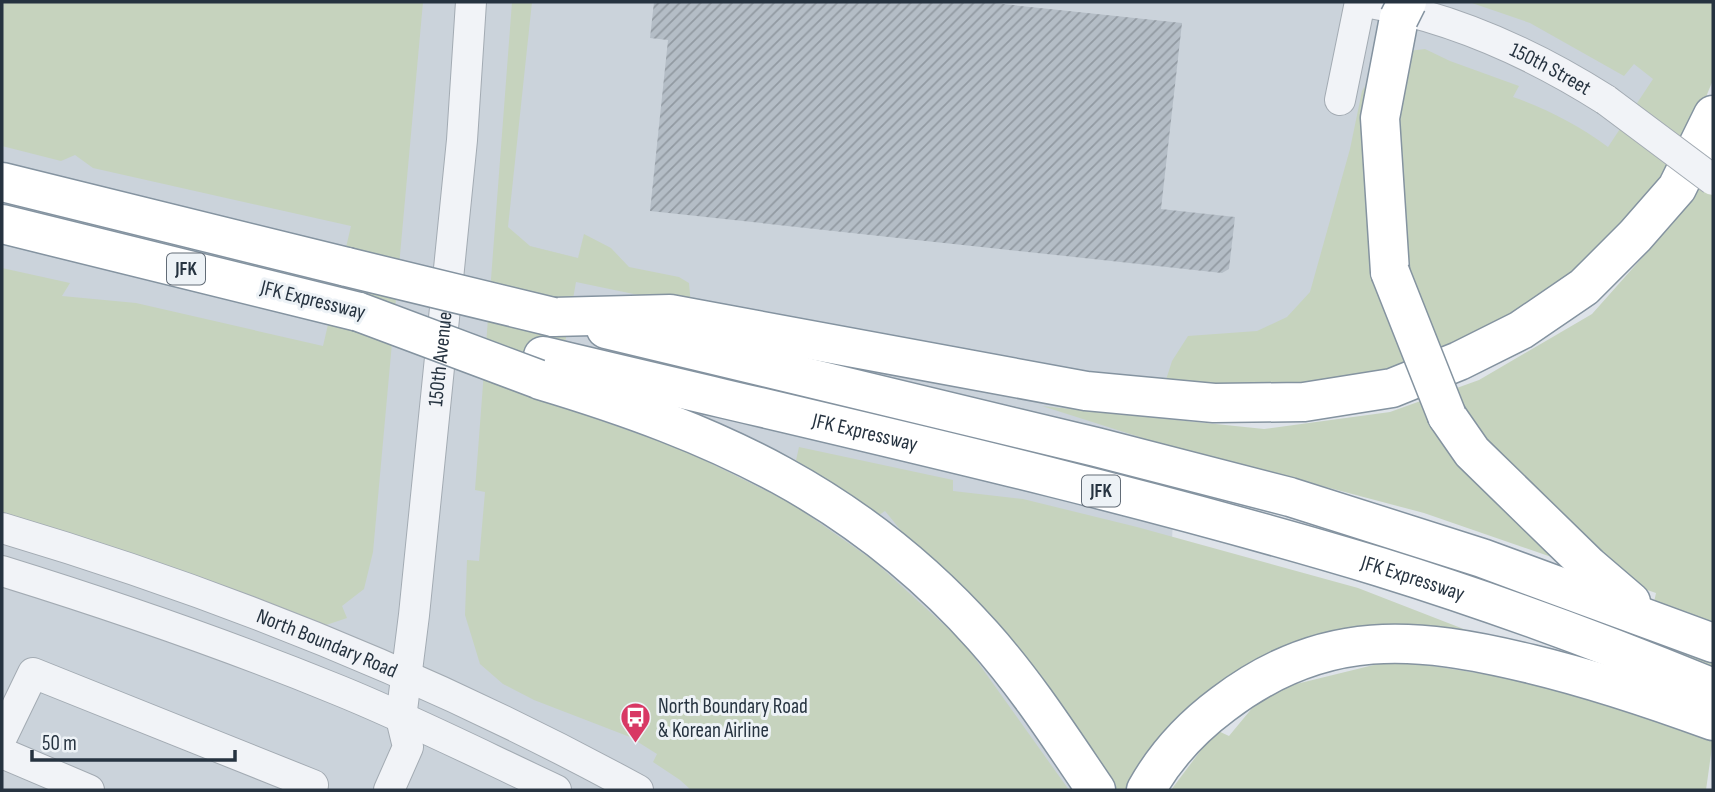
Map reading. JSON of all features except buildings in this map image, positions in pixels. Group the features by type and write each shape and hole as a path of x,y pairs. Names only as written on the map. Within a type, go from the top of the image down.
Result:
{"highway":[{"path":"1407,2 1399,18 1381,118 1390,272 1447,416 1472,452 1589,566 1652,619"},
{"path":"553,317 670,314 1086,391 1151,398 1214,403 1304,402 1392,388 1459,361 1521,330 1584,287 1635,236 1677,188 1713,114"},
{"path":"2,163 162,220"},
{"name":"JFK Expressway","path":"2,182 1011,426 1278,494 1482,558 1713,643"},
{"name":"JFK Expressway","path":"13,228 348,309 541,368 1204,517 1407,576 1557,627 1643,678 1713,688"},
{"path":"541,368 630,409 706,438 778,473 842,511 899,554 958,609 1009,667 1096,790"},
{"path":"1146,790 1164,762 1185,738 1233,696 1257,680 1285,667 1340,649 1390,643 1452,647 1537,666 1643,678 1713,721"}],"street":[{"name":"150th Avenue","path":"389,790 408,747 401,718 462,140 471,2"},
{"path":"1340,100 1363,2"},
{"name":"150th Street","path":"1363,2 1427,15 1530,56 1606,100 1713,180"},
{"name":"North Boundary Road","path":"2,528 122,566 349,650 475,708 638,790"},
{"name":"North Boundary Road","path":"2,571 169,627 338,690 556,790"},
{"path":"2,737 33,673 313,785 311,790"},
{"path":"2,753 89,790"}],"shaded area":[{"path":"2,2 1686,2 1707,21 1600,199 1179,382 1161,790 2,790"}],"green space":[{"path":"2,2 423,2 373,552 364,589 342,606 347,618 326,625 290,617 2,516 2,268 70,283 62,296 136,303 323,346 351,226 93,168 75,155 61,161 2,146"},
{"path":"512,2 532,2 508,227 530,246 578,258 584,234 611,248 629,267 679,277 689,283 691,306 576,282 554,404 684,450 791,503 874,561 964,643 1069,790 691,790 653,762 657,754 630,737 534,700 503,684 480,664 465,615 467,560 479,561 485,492 475,490"},
{"path":"1469,2 1713,2 1713,80 1703,104 1654,192 1594,266 1518,322 1363,387 1164,386 1172,361 1188,336 1257,331 1287,317 1310,292 1350,149 1362,91 1378,66 1400,52 1425,49 1519,86 1513,97 1562,118 1608,147 1653,79 1634,64 1624,76 1530,23"},
{"path":"1713,148 1713,740 1706,790 1171,790 1216,730 1229,736 1253,707 1284,687 1394,660 1516,679 1630,712 1656,593 1424,513 1152,441 1042,406 1264,429 1390,412 1479,380 1592,314 1673,223"},
{"path":"799,447 953,480 953,491 1023,499 1137,527 1358,588 1479,635 1300,647 1132,790 1087,790 912,544 885,511 876,517 795,465"}],"place":[{"name":"North Boundary Road & Korean Airline","path":"635,745"}]}
